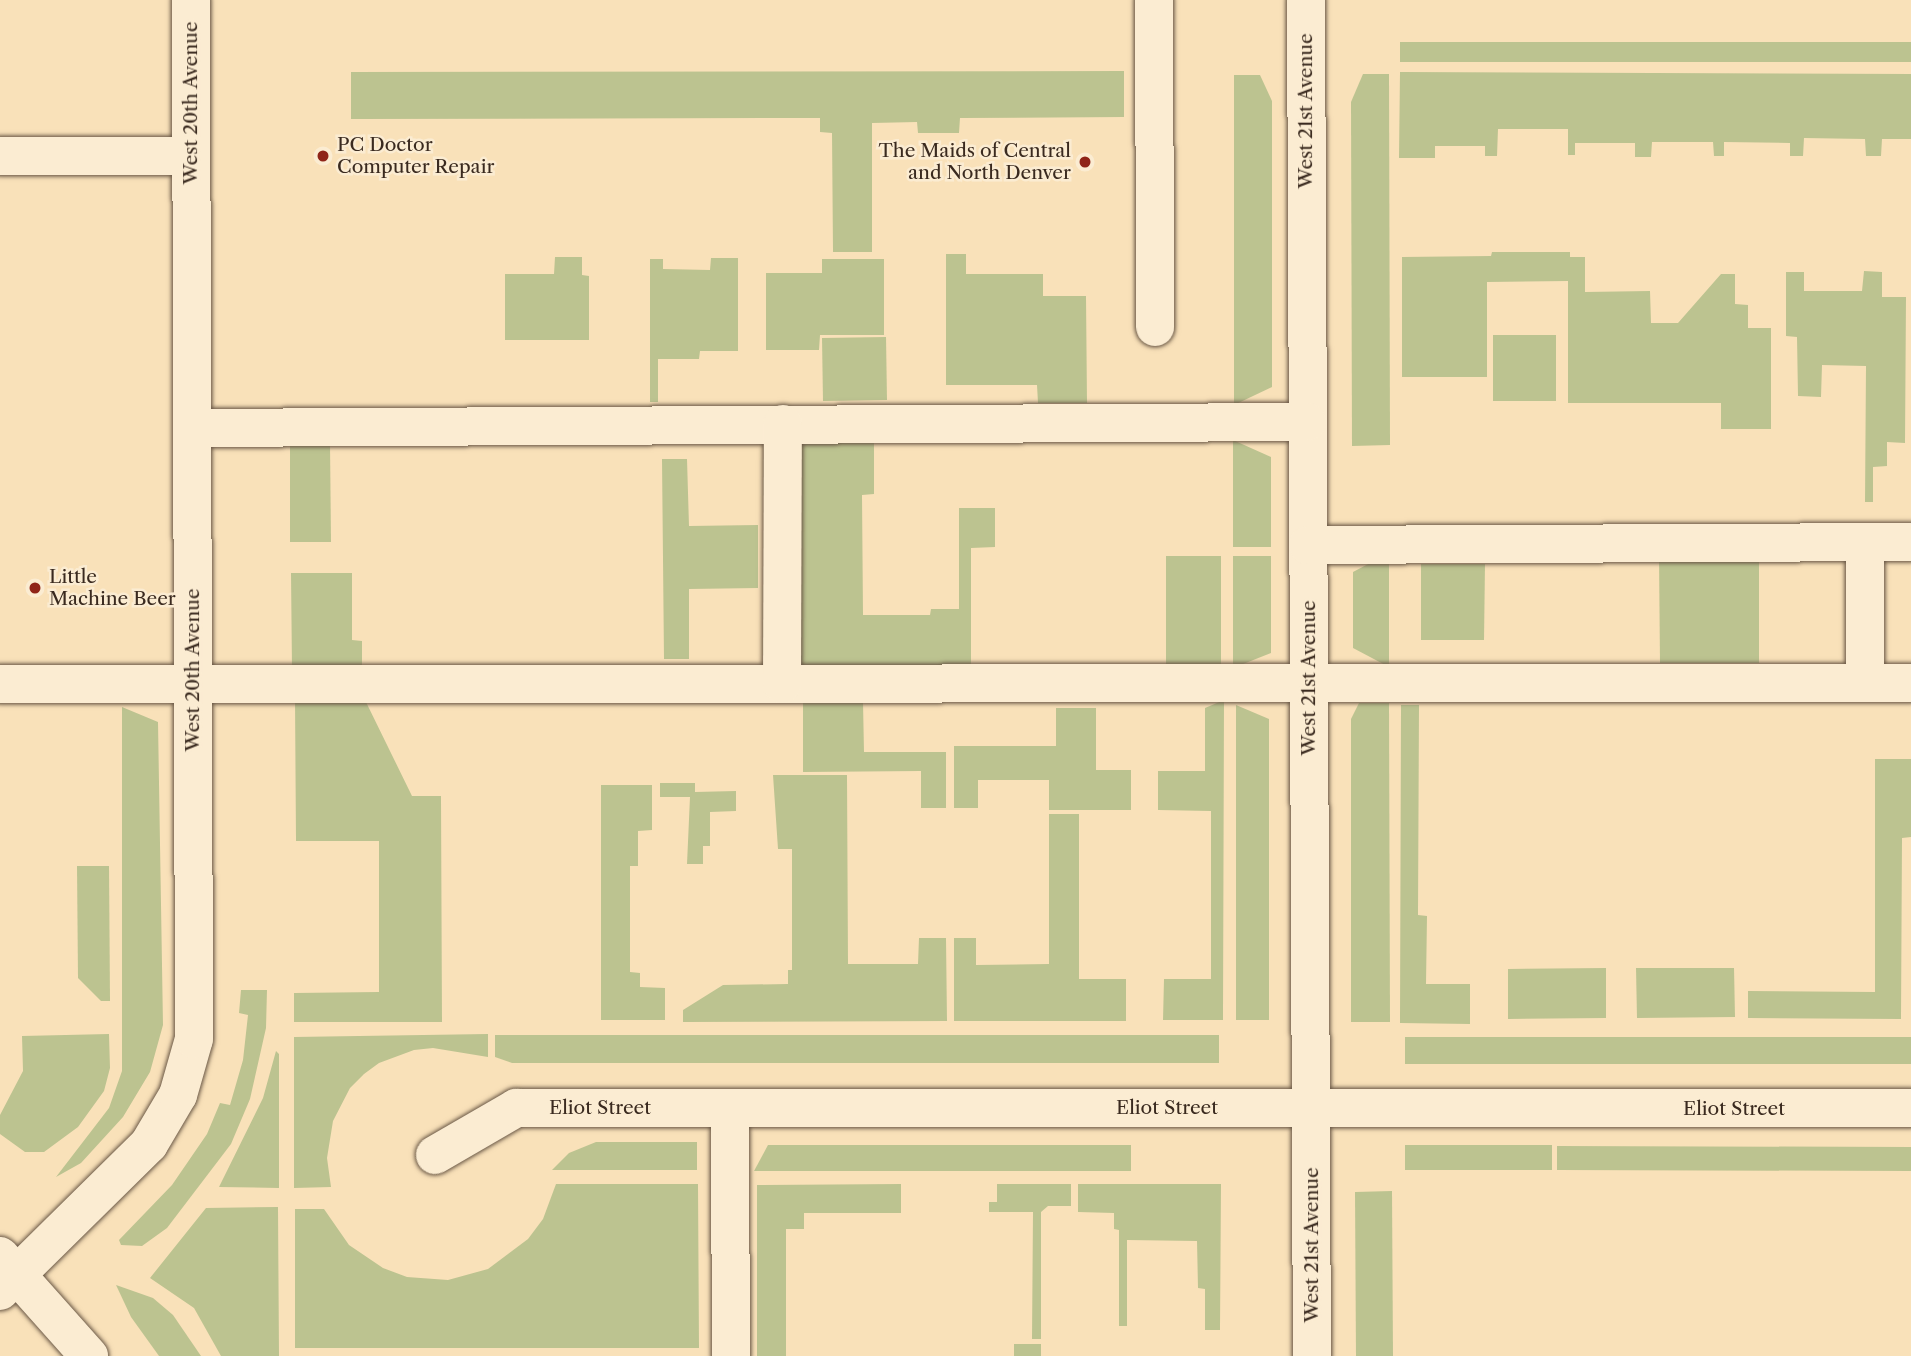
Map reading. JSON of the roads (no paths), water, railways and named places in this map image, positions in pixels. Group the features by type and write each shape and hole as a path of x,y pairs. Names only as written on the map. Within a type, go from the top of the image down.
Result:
{"street":[{"name":"West 20th Avenue","path":"6,1274 149,1144 178,1095 194,1039 191,0"},
{"path":"1154,0 1155,327"},
{"name":"West 21st Avenue","path":"1306,0 1312,1356"},
{"path":"0,156 191,156"},
{"path":"192,428 1307,422"},
{"path":"782,684 783,424"},
{"path":"1865,542 1865,683"},
{"path":"1308,545 1911,542"},
{"path":"0,684 1911,683"},
{"name":"Eliot Street","path":"435,1155 516,1108 1911,1108"},
{"path":"730,1108 731,1356"},
{"path":"6,1274 89,1356"}],"place":[{"name":"PC Doctor Computer Repair","path":"323,156"},
{"name":"The Maids of Central and North Denver","path":"1085,162"},
{"name":"Little Machine Beer","path":"35,588"}]}
